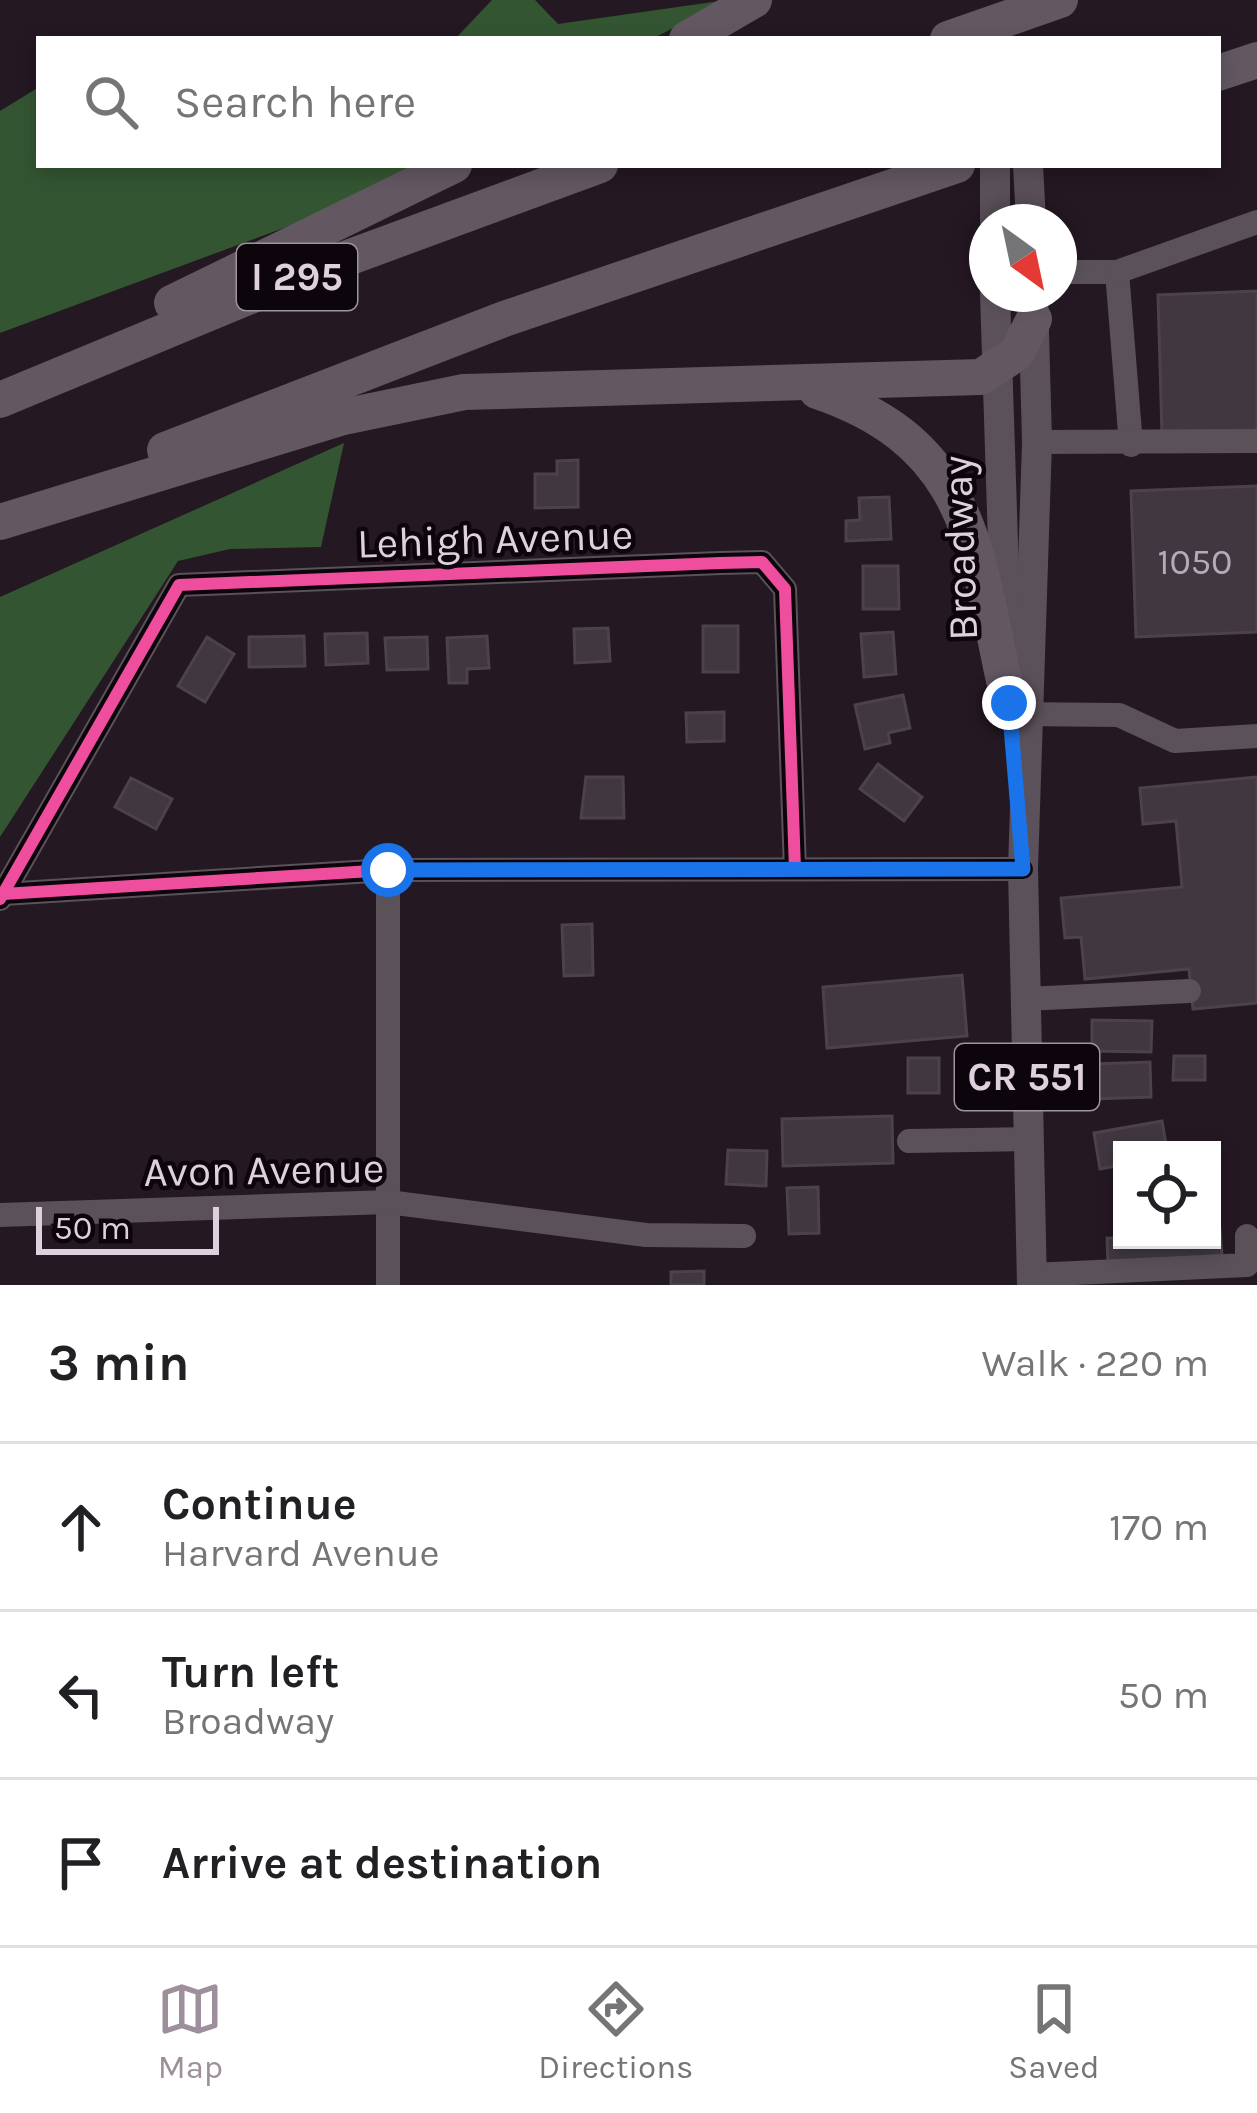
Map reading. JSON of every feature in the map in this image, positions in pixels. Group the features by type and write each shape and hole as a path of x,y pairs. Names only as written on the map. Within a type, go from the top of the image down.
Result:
{"highway":[{"path":"692,36 754,0"},
{"path":"1010,0 1011,36"},
{"path":"957,36 1060,0"},
{"path":"1221,72 1257,60"},
{"path":"0,389 448,168"},
{"name":"I 295","path":"0,400 296,277 591,168"},
{"name":"I 295","path":"0,520 291,398 482,326 943,170"},
{"path":"0,520 343,417 464,392 963,381 995,372 1017,353 1031,312"},
{"path":"779,382 871,413 913,441 936,466 968,528 1015,711"}],"main road":[{"path":"991,0 992,36"},
{"path":"1027,36 1028,0"},
{"path":"994,168 995,204"},
{"path":"1028,168 1030,204"},
{"name":"Broadway","path":"995,312 1023,869 1032,1280"},
{"name":"Broadway","path":"1015,711 1037,442 1033,312"}],"street":[{"path":"1077,272 1117,272 1257,222"},
{"path":"1117,272 1131,445"},
{"path":"1037,442 1257,442"},
{"name":"Lehigh Avenue","path":"2,896 179,585 762,562 785,589 795,869"},
{"path":"1015,711 1120,715 1174,741 1257,736"},
{"path":"2,896 388,870 1023,869"},
{"path":"388,870 388,1285"},
{"path":"1026,999 1189,991"},
{"path":"909,1141 1029,1138"},
{"name":"Avon Avenue","path":"0,1215 388,1202 646,1234 744,1236"},
{"path":"1032,1280 1247,1265 1247,1235"}],"green space":[{"path":"492,0 535,0 558,24 727,0 658,36 458,36"},
{"path":"36,89 36,168 446,168 0,333 0,111"},
{"path":"344,443 321,547 230,549 178,561 0,837 0,597"}],"building":[{"path":"1257,291 1257,432 1162,435 1158,295"},
{"path":"578,460 578,507 535,508 535,474 557,474 557,461"},
{"path":"1257,486 1257,632 1136,637 1131,491"},
{"path":"889,497 891,539 846,541 846,521 860,520 859,498"},
{"path":"863,566 898,566 899,609 863,609"},
{"path":"703,626 738,626 738,672 703,672"},
{"path":"608,628 610,661 575,663 574,629"},
{"path":"893,632 896,674 864,677 861,634"},
{"path":"367,633 368,663 326,665 325,634"},
{"path":"304,636 305,666 249,667 249,637"},
{"path":"487,636 489,668 467,669 467,683 449,683 447,638"},
{"path":"207,637 234,654 205,702 178,686"},
{"path":"427,637 428,669 387,670 385,638"},
{"path":"903,695 910,728 888,733 890,743 865,749 855,705"},
{"path":"724,712 724,741 687,742 686,713"},
{"path":"878,764 922,797 904,821 860,789"},
{"path":"586,777 623,777 624,818 581,818"},
{"path":"1257,777 1257,1003 1193,1009 1189,969 1085,979 1081,937 1065,938 1061,898 1182,887 1176,821 1143,824 1140,788"},
{"path":"131,778 172,799 156,829 115,807"},
{"path":"592,924 593,975 564,976 562,925"},
{"path":"962,975 967,1036 827,1048 823,987"},
{"path":"1092,1020 1152,1021 1151,1052 1092,1051"},
{"path":"1174,1056 1205,1056 1205,1080 1173,1080"},
{"path":"908,1058 939,1058 939,1093 908,1093"},
{"path":"1150,1062 1151,1097 1093,1099 1093,1064"},
{"path":"892,1116 893,1163 783,1166 782,1119"},
{"path":"1162,1121 1165,1141 1113,1141 1113,1167 1100,1169 1094,1133"},
{"path":"728,1150 767,1151 766,1186 726,1184"},
{"path":"818,1187 819,1233 789,1234 787,1188"},
{"path":"1107,1238 1113,1238 1113,1249 1221,1249 1221,1242 1222,1255 1108,1263"},
{"path":"704,1271 704,1285 671,1285 671,1272"}],"cycle path":[{"path":"0,899 179,585 720,563 762,562 785,589 795,869"},
{"path":"3,894 388,870 1023,869"}],"route":[{"path":"388,870 1023,869 1009,703"}]}
